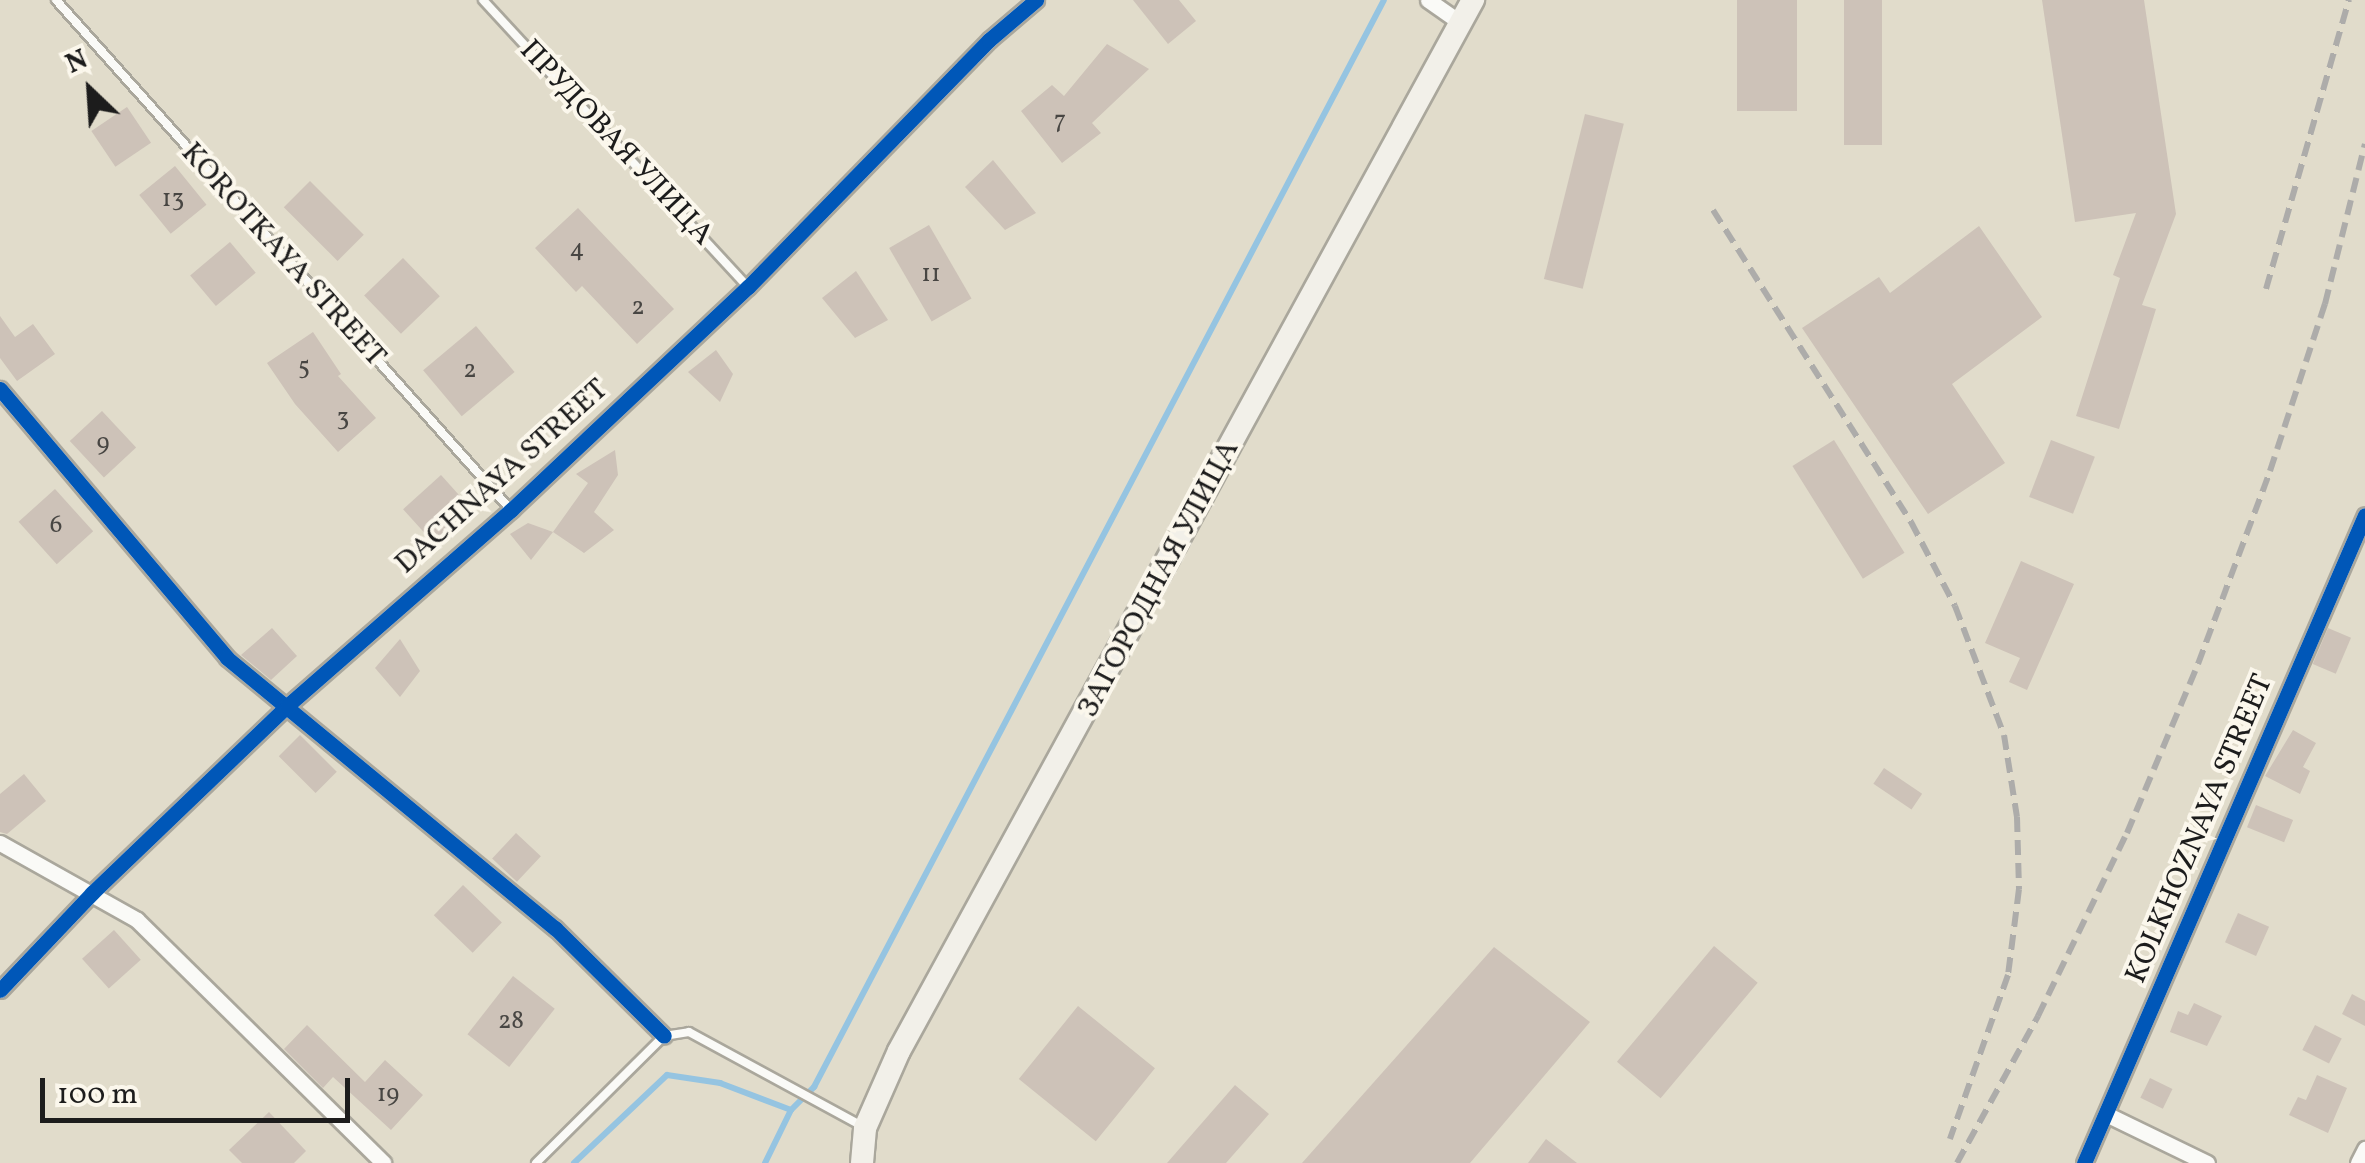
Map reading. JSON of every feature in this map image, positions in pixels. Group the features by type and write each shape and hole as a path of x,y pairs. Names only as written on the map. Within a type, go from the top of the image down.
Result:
{"main road":[{"name":"ЗАГОРОДНАЯ УЛИЦА","path":"862,1163 865,1128 899,1051 1473,0"}],"street":[{"name":"DACHNAYA STREET","path":"0,990 92,893 287,706 511,510 748,287 989,40 1036,0"},
{"path":"1428,0 1460,22"},
{"path":"0,389 227,658 556,928 664,1036"},
{"name":"KOLKHOZNAYA STREET","path":"2084,1163 2365,514"},
{"path":"0,843 137,920 383,1163"},
{"path":"2108,1115 2207,1163"},
{"path":"2358,1163 2365,1149"}],"lane":[{"name":"KOROTKAYA STREET","path":"56,0 511,510"},
{"name":"ПРУДОВАЯ УЛИЦА","path":"483,0 748,287"},
{"path":"536,1163 664,1036 689,1032 865,1128"}],"building":[{"path":"1133,0 1179,0 1196,21 1168,44"},
{"path":"1737,0 1797,0 1797,111 1737,111"},
{"path":"1844,0 1882,0 1882,145 1844,145"},
{"path":"2042,0 2144,0 2176,214 2142,305 2156,309 2119,429 2076,416 2120,278 2113,275 2136,213 2075,222"},
{"path":"1107,44 1149,69 1092,123 1101,133 1062,163 1021,111 1052,85 1064,96"},
{"path":"127,107 151,143 115,167 91,131"},
{"path":"1585,114 1624,124 1583,289 1544,279"},
{"path":"993,160 1036,213 1005,230 965,187"},
{"path":"175,166 206,205 171,234 139,195"},
{"path":"310,181 364,235 338,261 284,207"},
{"path":"578,208 674,309 637,344 582,286 576,292 535,248"},
{"path":"929,225 972,299 932,322 889,248"},
{"path":"1979,226 2042,317 1952,384 2005,463 1928,514 1802,328 1879,277 1890,293"},
{"path":"230,242 256,273 216,306 190,275"},
{"path":"403,258 440,296 401,334 364,296"},
{"path":"856,271 888,320 855,338 822,298"},
{"path":"0,316 15,337 33,324 55,354 17,381 0,358"},
{"path":"476,326 515,372 462,416 423,370"},
{"path":"313,332 341,374 338,376 376,418 338,452 295,404 267,363"},
{"path":"716,350 733,374 720,402 688,372"},
{"path":"102,411 136,448 104,478 70,441"},
{"path":"1834,440 1904,553 1863,579 1792,466"},
{"path":"2051,440 2095,457 2073,514 2029,497"},
{"path":"615,450 618,475 594,512 614,530 584,553 553,532 588,483 576,474"},
{"path":"441,475 471,508 433,543 403,509"},
{"path":"55,489 93,531 57,564 19,522"},
{"path":"528,523 553,532 531,560 510,534"},
{"path":"2021,561 2074,584 2027,690 2009,682 2020,658 1985,643"},
{"path":"272,628 297,656 271,680 241,655"},
{"path":"2328,628 2351,638 2336,674 2313,664"},
{"path":"400,639 420,671 400,697 375,668"},
{"path":"2293,730 2316,743 2303,767 2310,771 2300,794 2265,776"},
{"path":"300,735 337,772 316,793 279,756"},
{"path":"1884,768 1922,794 1912,809 1873,784"},
{"path":"24,774 46,801 7,834 0,832 0,794"},
{"path":"2256,805 2293,820 2284,842 2247,827"},
{"path":"516,833 541,856 517,882 492,859"},
{"path":"463,885 502,923 473,953 434,915"},
{"path":"2238,913 2269,927 2256,956 2225,942"},
{"path":"114,930 141,960 109,988 82,959"},
{"path":"1714,946 1758,983 1661,1098 1617,1062"},
{"path":"1494,947 1590,1022 1470,1163 1302,1163"},
{"path":"513,976 555,1009 509,1067 467,1034"},
{"path":"2352,994 2365,1001 2365,1026 2342,1014"},
{"path":"2194,1003 2222,1016 2207,1046 2170,1032 2178,1011 2188,1015"},
{"path":"1078,1006 1155,1068 1096,1141 1019,1079"},
{"path":"307,1025 365,1082 385,1060 423,1095 391,1130 333,1077 323,1088 284,1049"},
{"path":"2315,1025 2342,1039 2329,1064 2302,1050"},
{"path":"2317,1075 2347,1088 2328,1133 2289,1115 2298,1097 2306,1100"},
{"path":"2150,1078 2172,1089 2163,1109 2140,1098"},
{"path":"1235,1085 1269,1114 1226,1163 1167,1163"},
{"path":"269,1112 306,1151 294,1163 242,1163 229,1150"},
{"path":"1546,1139 1577,1163 1528,1163"}],"waterway":[{"path":"765,1163 791,1110 814,1087 1384,0"},
{"path":"574,1163 667,1075 720,1083 791,1110"}],"railway":[{"path":"2266,289 2349,0"},
{"path":"1957,1163 2038,1016 2127,833 2198,664 2270,471 2325,304 2365,144"},
{"path":"1713,210 1911,522 1955,606 2004,735 2017,817 2019,889 2008,975 1950,1139"}],"cycle path":[{"path":"0,990 92,893 287,706 511,510 748,287 989,40 1036,0"},
{"path":"0,389 227,658 555,928 664,1036"},
{"path":"2084,1163 2365,515"}]}
